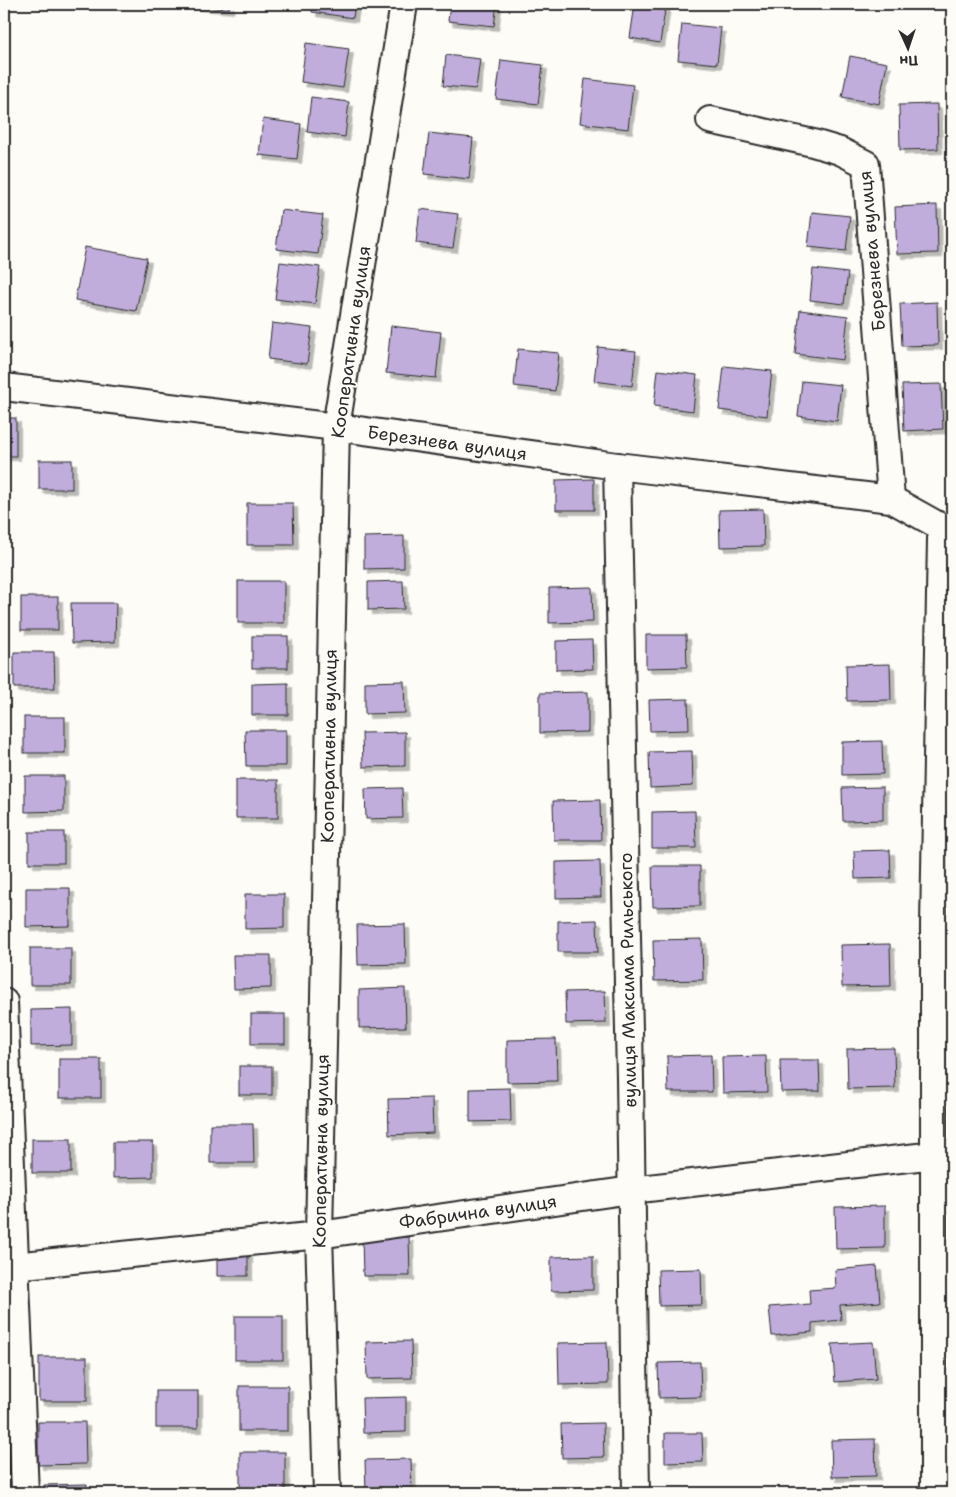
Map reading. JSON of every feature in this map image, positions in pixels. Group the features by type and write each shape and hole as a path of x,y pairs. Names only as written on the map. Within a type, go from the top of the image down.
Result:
{"street":[{"name":"Кооперативна вулиця","path":"326,1493 319,1235 336,427 404,4"},
{"name":"Березнева вулиця","path":"710,120 813,143 840,151 866,164 891,499"},
{"name":"Березнева вулиця","path":"4,387 336,427 617,466 891,499 948,529"},
{"name":"вулиця Максима Рильського","path":"617,466 636,1493"},
{"path":"934,1493 943,1154 934,924 941,539 948,529"},
{"path":"4,1002 10,1267 25,1493"},
{"name":"Фабрична вулиця","path":"10,1267 319,1235 631,1190 943,1154"}],"building":[{"path":"175,4 230,4 229,9"},
{"path":"313,4 355,4 353,18 312,12"},
{"path":"450,4 497,4 494,26 448,21"},
{"path":"635,4 666,4 660,43 630,38"},
{"path":"682,24 721,28 717,64 678,60"},
{"path":"306,43 349,49 343,88 301,82"},
{"path":"446,55 480,59 476,89 443,86"},
{"path":"850,56 887,63 879,104 842,97"},
{"path":"501,60 543,65 538,104 496,99"},
{"path":"585,79 633,85 628,129 580,123"},
{"path":"311,97 349,102 345,137 307,132"},
{"path":"937,104 938,149 900,150 899,105"},
{"path":"263,119 301,124 297,159 259,155"},
{"path":"429,133 473,138 469,179 424,174"},
{"path":"937,205 938,253 897,254 895,207"},
{"path":"420,209 458,214 453,248 416,243"},
{"path":"281,210 323,215 318,254 276,249"},
{"path":"812,212 850,216 846,251 808,247"},
{"path":"85,247 147,258 136,311 75,300"},
{"path":"280,262 320,267 315,304 275,299"},
{"path":"813,269 848,273 844,304 810,300"},
{"path":"937,302 938,345 902,346 900,304"},
{"path":"800,310 848,316 843,360 795,354"},
{"path":"272,323 312,328 307,364 268,359"},
{"path":"391,326 441,332 436,378 386,373"},
{"path":"598,347 636,351 632,386 594,381"},
{"path":"518,349 559,353 555,391 514,386"},
{"path":"724,366 772,371 767,416 719,410"},
{"path":"658,370 697,375 693,411 654,406"},
{"path":"802,381 841,385 837,421 798,416"},
{"path":"941,384 943,429 904,431 902,385"},
{"path":"4,418 16,418 16,456 4,456"},
{"path":"39,460 72,460 72,489 39,489"},
{"path":"594,479 594,510 556,510 556,480"},
{"path":"247,503 293,503 294,545 247,545"},
{"path":"763,509 764,546 720,547 719,510"},
{"path":"404,536 404,568 364,569 364,537"},
{"path":"238,581 284,581 284,623 238,623"},
{"path":"403,581 404,609 368,610 368,582"},
{"path":"592,587 593,622 549,623 549,588"},
{"path":"21,597 58,597 58,630 21,630"},
{"path":"71,603 116,603 115,642 72,643"},
{"path":"646,635 686,635 687,667 646,668"},
{"path":"252,636 288,636 288,668 252,668"},
{"path":"592,640 593,669 556,670 556,641"},
{"path":"14,652 54,652 55,688 14,688"},
{"path":"890,664 891,700 847,701 846,665"},
{"path":"404,681 405,713 365,714 365,682"},
{"path":"288,683 288,715 252,715 252,684"},
{"path":"588,692 588,732 540,733 540,693"},
{"path":"688,699 689,730 650,731 649,700"},
{"path":"24,717 65,717 65,753 24,753"},
{"path":"245,730 286,730 286,766 246,766"},
{"path":"405,732 405,766 363,767 362,733"},
{"path":"882,741 883,774 842,775 842,742"},
{"path":"692,751 693,786 650,788 649,752"},
{"path":"25,776 64,776 64,811 25,812"},
{"path":"236,780 278,780 278,818 236,818"},
{"path":"883,787 883,820 843,821 842,788"},
{"path":"402,788 403,818 366,819 365,789"},
{"path":"600,800 601,840 554,840 553,801"},
{"path":"695,811 696,848 652,848 652,812"},
{"path":"29,832 64,832 64,863 29,863"},
{"path":"890,850 891,878 855,879 854,851"},
{"path":"600,861 601,897 556,898 556,862"},
{"path":"652,866 700,866 700,906 653,907"},
{"path":"26,888 70,888 70,926 26,927"},
{"path":"245,894 284,894 284,928 245,929"},
{"path":"597,920 598,952 558,952 558,921"},
{"path":"405,924 406,964 358,965 357,925"},
{"path":"702,939 703,980 654,981 653,940"},
{"path":"890,944 891,986 842,987 841,945"},
{"path":"30,948 71,948 71,985 30,985"},
{"path":"233,955 271,955 271,988 234,989"},
{"path":"405,988 406,1027 359,1028 359,990"},
{"path":"605,991 606,1023 566,1024 565,992"},
{"path":"72,1009 72,1045 31,1046 31,1010"},
{"path":"251,1014 285,1014 285,1044 251,1044"},
{"path":"556,1039 557,1081 507,1082 507,1040"},
{"path":"894,1048 895,1088 848,1089 847,1049"},
{"path":"711,1055 712,1092 668,1092 667,1056"},
{"path":"766,1056 767,1092 723,1093 722,1057"},
{"path":"59,1059 101,1059 101,1098 59,1098"},
{"path":"780,1060 819,1060 820,1091 781,1092"},
{"path":"239,1066 272,1066 272,1095 239,1095"},
{"path":"510,1088 511,1121 470,1122 470,1089"},
{"path":"432,1098 433,1133 389,1135 388,1099"},
{"path":"210,1124 253,1124 254,1163 210,1163"},
{"path":"32,1139 71,1139 71,1173 32,1173"},
{"path":"113,1142 153,1142 153,1177 113,1178"},
{"path":"885,1206 885,1248 836,1249 835,1207"},
{"path":"362,1237 409,1237 410,1276 363,1276"},
{"path":"248,1249 248,1276 217,1276 217,1250"},
{"path":"593,1256 593,1290 551,1291 551,1257"},
{"path":"877,1266 880,1302 840,1305 841,1320 812,1323 812,1332 772,1336 769,1307 810,1304 809,1290 836,1288 835,1270"},
{"path":"701,1269 702,1305 659,1306 658,1270"},
{"path":"235,1316 283,1316 283,1360 235,1360"},
{"path":"411,1341 412,1378 367,1379 366,1342"},
{"path":"607,1342 608,1384 559,1385 558,1343"},
{"path":"873,1342 876,1379 835,1382 832,1344"},
{"path":"39,1357 87,1357 87,1401 39,1401"},
{"path":"700,1362 701,1397 659,1398 658,1363"},
{"path":"239,1386 288,1386 288,1431 239,1431"},
{"path":"156,1391 198,1391 198,1428 156,1428"},
{"path":"406,1397 406,1432 363,1433 362,1398"},
{"path":"38,1422 85,1422 86,1464 38,1465"},
{"path":"603,1423 604,1457 562,1458 561,1424"},
{"path":"665,1433 702,1433 703,1462 665,1463"},
{"path":"875,1439 876,1476 832,1477 831,1440"},
{"path":"240,1452 285,1452 285,1493 240,1493"},
{"path":"411,1459 412,1493 366,1493 365,1460"},
{"path":"87,1484 87,1493 44,1493 44,1485"}]}
